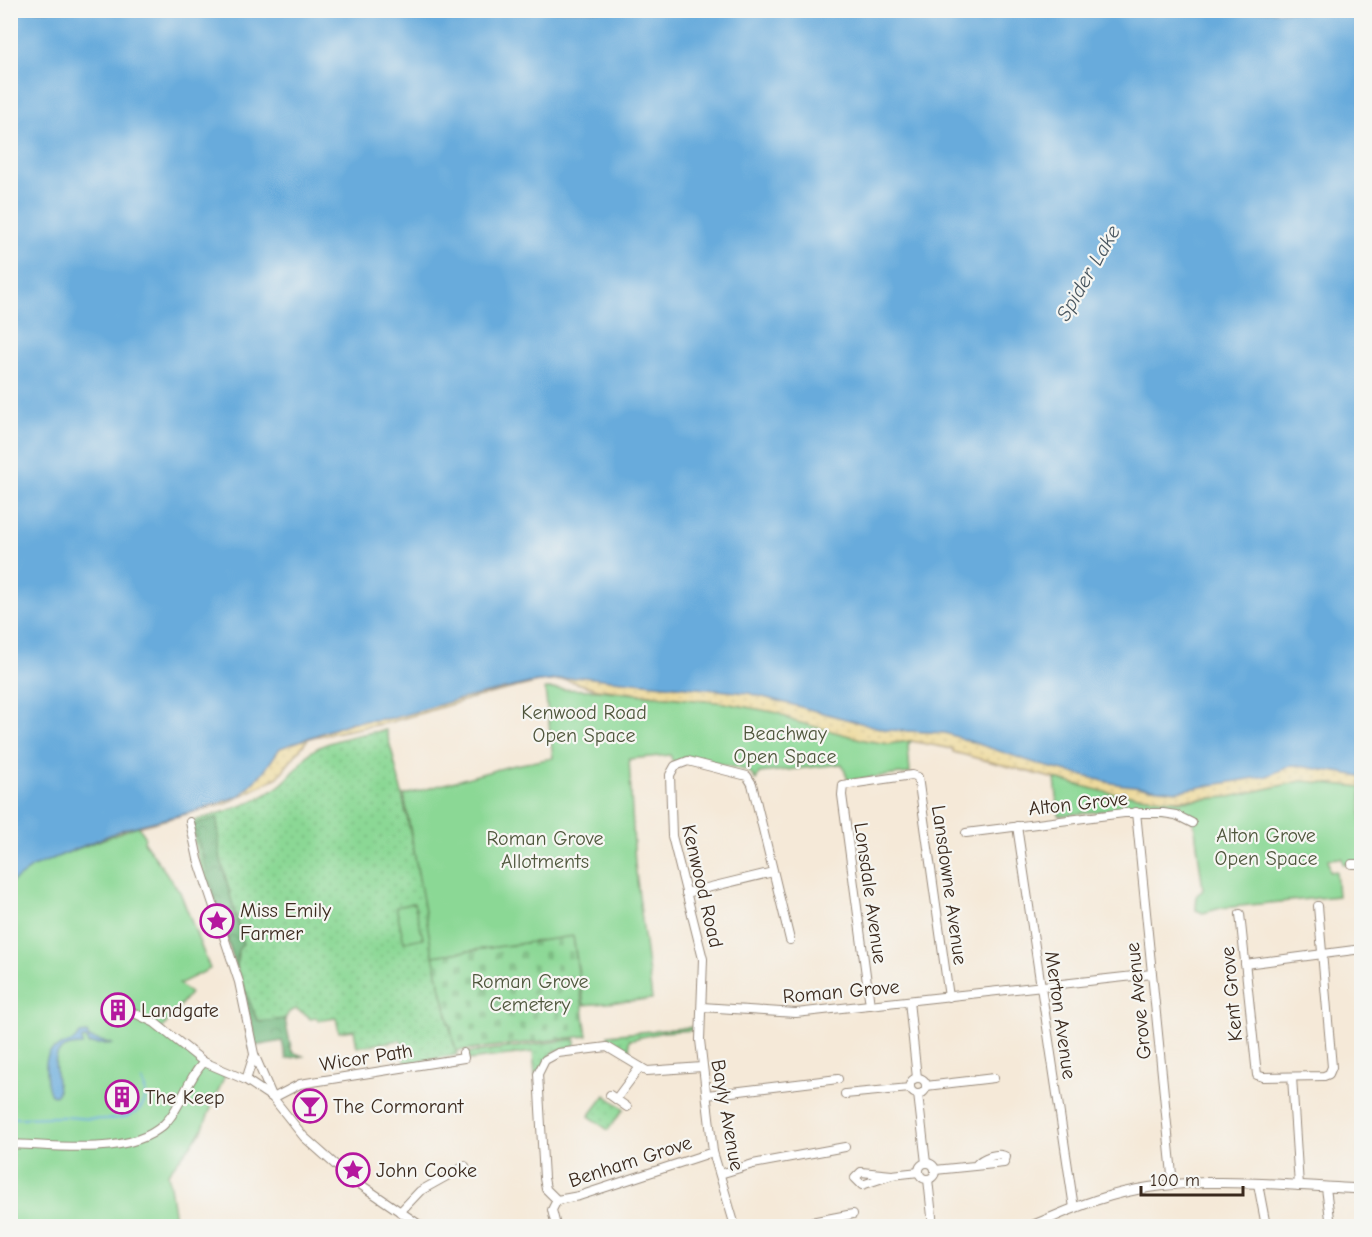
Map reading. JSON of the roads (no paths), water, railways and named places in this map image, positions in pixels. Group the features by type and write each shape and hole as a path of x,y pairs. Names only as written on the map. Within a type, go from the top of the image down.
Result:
{"street":[{"name":"Kenwood Road","path":"702,1007 703,959 672,836 670,775 675,766 681,762 688,761 747,776 752,784 790,940"},
{"name":"Lansdowne Avenue","path":"843,785 855,781 912,775 918,777 949,997"},
{"name":"Lonsdale Avenue","path":"843,785 842,795 870,1005"},
{"name":"Alton Grove","path":"966,832 1136,812 1176,815 1192,823"},
{"name":"Grove Avenue","path":"1136,812 1173,1185"},
{"path":"189,822 198,859 239,982 254,1054 273,1098 304,1137 340,1170 421,1227"},
{"name":"Merton Avenue","path":"1017,826 1074,1208"},
{"path":"1352,864 1362,864"},
{"path":"686,893 773,872"},
{"path":"1299,1186 1292,1077 1324,1076 1329,1074 1332,1067 1318,906"},
{"name":"Kent Grove","path":"1240,914 1256,1072 1263,1077 1292,1077"},
{"path":"1245,964 1362,949"},
{"name":"Roman Grove","path":"702,1007 776,1014 1152,974"},
{"path":"909,1001 916,1078"},
{"name":"Bayly Avenue","path":"702,1007 702,1067 713,1152 735,1227"},
{"path":"130,1011 155,1023 204,1062 246,1080 273,1098"},
{"path":"556,1227 552,1210 557,1200 546,1189 544,1178 538,1074 545,1060 558,1053 607,1047 650,1072 702,1067"},
{"name":"Wicor Path","path":"273,1098 300,1084 464,1058 463,1053"},
{"path":"246,1080 254,1054"},
{"path":"10,1144 123,1145 142,1140 160,1130 171,1117 190,1078 204,1062"},
{"path":"627,1107 613,1097 640,1067"},
{"path":"916,1078 923,1080 926,1086"},
{"path":"910,1088 911,1082 916,1078"},
{"path":"926,1086 993,1078"},
{"path":"706,1095 838,1079"},
{"path":"918,1094 923,1092 926,1086"},
{"path":"845,1094 910,1088 918,1094 926,1163"},
{"path":"720,1174 753,1164 845,1147"},
{"name":"Benham Grove","path":"557,1200 579,1196 713,1152"},
{"path":"926,1163 932,1164 935,1170 934,1176 928,1179 922,1178 919,1172 921,1166 926,1163"},
{"path":"935,1170 976,1165"},
{"path":"399,1212 424,1188 465,1166"},
{"path":"892,1175 919,1172"},
{"path":"928,1179 933,1227"},
{"path":"1258,1184 1266,1227"},
{"path":"1031,1227 1074,1208 1126,1192 1173,1185 1258,1184 1362,1189"},
{"path":"1326,1188 1331,1227"},
{"path":"790,1227 853,1215"}],"water":[{"name":"Spider Lake","path":"11,10 1361,11 1361,776 1293,765 1267,776 1177,791 1116,784 1044,766 945,733 887,730 748,693 581,677 530,683 456,700 394,718 352,722 280,748 265,770 241,795 196,811 124,829 33,867 11,883"},
{"path":"87,1033 89,1038 113,1044 88,1044 88,1039 82,1039 82,1045 62,1049 58,1053 55,1066 58,1092 55,1096 51,1095 46,1072 46,1061 49,1054 76,1039 80,1034"}],"waterway":[{"path":"10,1118 107,1119 130,1115 144,1102 146,1091 142,1080"}],"place":[{"name":"Miss Emily Farmer","path":"217,921"},
{"name":"Landgate","path":"118,1010"},
{"name":"The Keep","path":"122,1097"},
{"name":"The Cormorant","path":"310,1106"},
{"name":"John Cooke","path":"353,1170"}],"park label":[{"name":"Kenwood Road Open Space","path":"584,724"},
{"name":"Beachway Open Space","path":"785,744"},
{"name":"Alton Grove Open Space","path":"1266,846"},
{"name":"Roman Grove Allotments","path":"545,850"},
{"name":"Roman Grove Cemetery","path":"530,992"}]}
